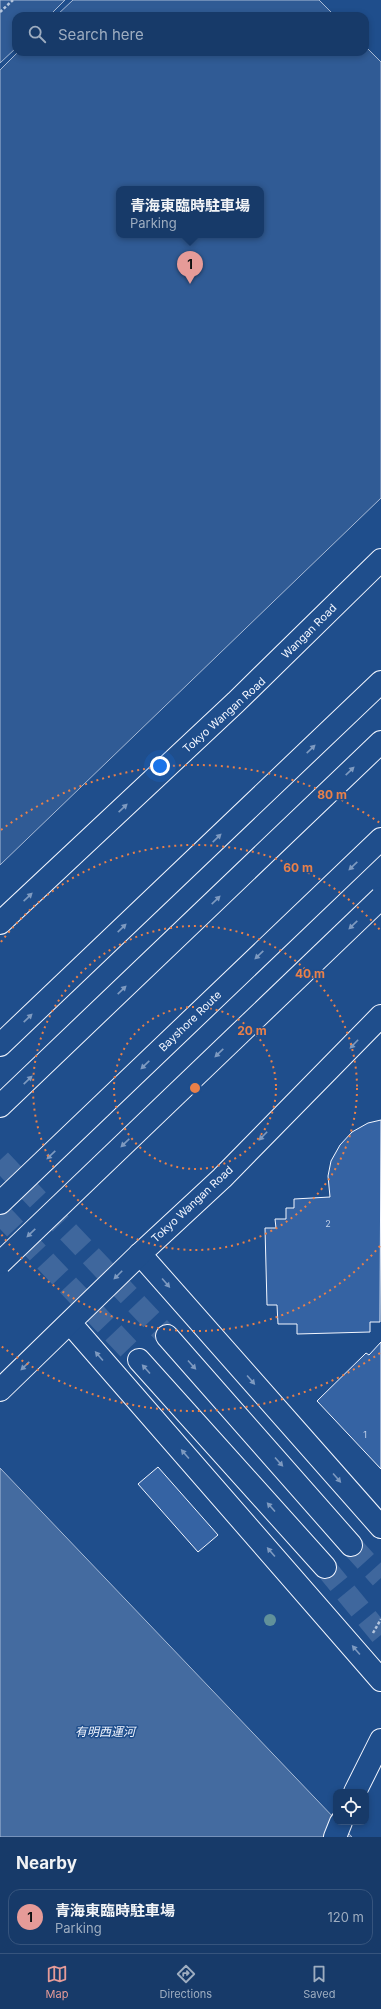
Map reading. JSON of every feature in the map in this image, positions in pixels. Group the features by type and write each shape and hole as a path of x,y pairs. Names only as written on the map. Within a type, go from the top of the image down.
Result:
{"main road":[{"name":"Wangan Road","path":"236,702 381,560"},
{"name":"Tokyo Wangan Road","path":"0,923 236,702 381,575"},
{"path":"0,1044 381,682"},
{"path":"0,1106 381,742"},
{"name":"Bayshore Route","path":"0,1203 381,839"},
{"path":"0,1263 381,898"},
{"name":"Tokyo Wangan Road","path":"0,1390 140,1254 222,1178 381,1016"},
{"path":"140,1254 381,1528"},
{"path":"70,1323 381,1680"},
{"path":"167,1336 352,1545"},
{"path":"138,1360 325,1567"},
{"path":"356,1789 381,1740"},
{"path":"335,1837 341,1825"}],"path":[{"path":"0,12 13,0"}],"shaded area":[{"path":"0,0 65,0 53,12 12,12 12,52 0,63"},
{"path":"73,0 319,0 331,12 60,12"},
{"path":"369,50 381,62 381,498 0,865 0,70 14,56 369,56"}],"water":[{"name":"有明西運河","path":"0,1468 333,1817 333,1825 341,1825 352,1837 0,1837"}],"building":[{"path":"381,1120 380,1322 370,1322 370,1332 297,1334 297,1324 278,1324 277,1305 267,1305 265,1228 276,1228 275,1219 286,1219 286,1208 294,1208 294,1199 330,1197 328,1176 331,1161 340,1145 352,1132 368,1123"},
{"path":"381,1342 381,1469 317,1401 366,1353 369,1355"},
{"path":"158,1467 218,1535 198,1552 138,1484"}],"tunnel":[{"path":"0,1160 167,1336"},
{"path":"0,1213 139,1360"},
{"path":"351,1545 381,1578"},
{"path":"325,1567 381,1635"}],"place":[{"name":"青海東臨時駐車場","path":"190,284"}]}
